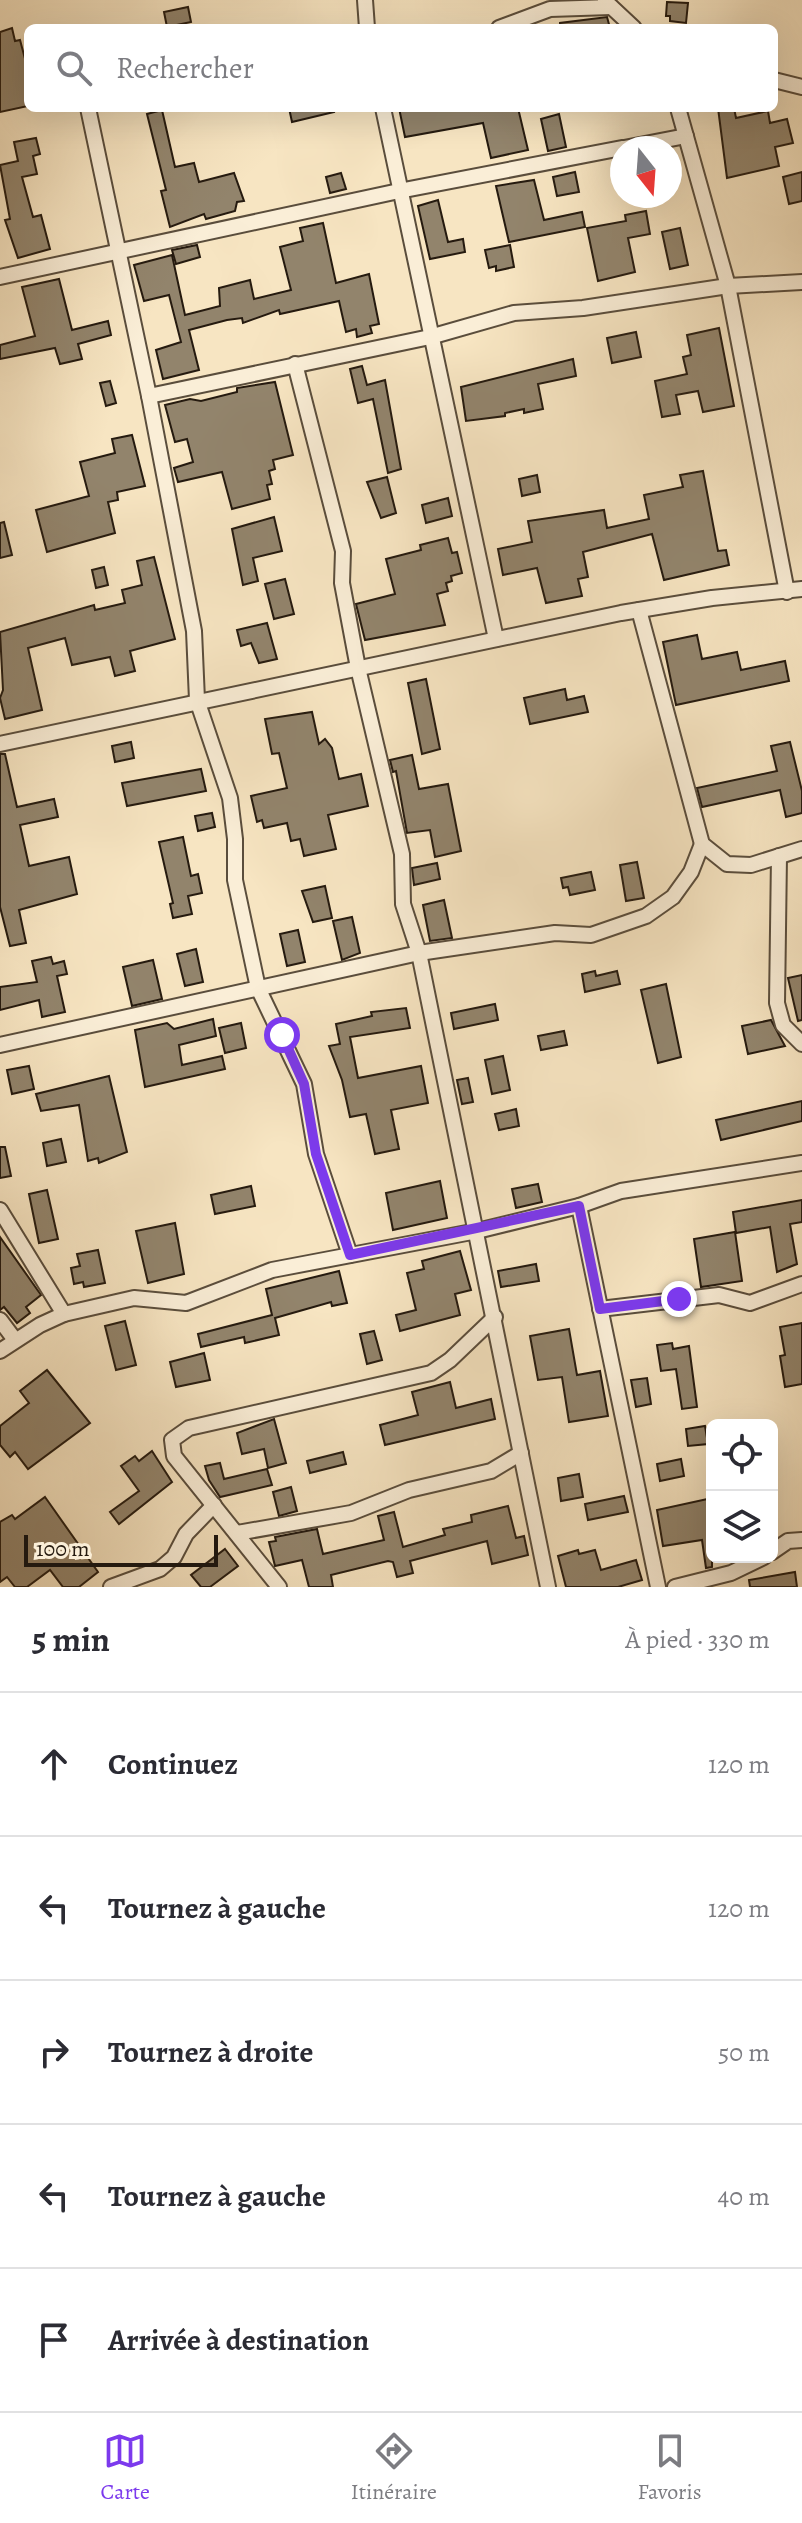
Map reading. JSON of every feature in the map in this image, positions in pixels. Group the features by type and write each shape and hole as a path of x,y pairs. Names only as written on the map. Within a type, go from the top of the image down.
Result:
{"street":[{"path":"365,0 367,24"},
{"path":"510,24 550,9 607,4 630,24"},
{"path":"778,81 802,87"},
{"path":"89,112 149,396 194,631 197,700 230,798 235,839 235,880 258,988 304,1084 316,1154 350,1255"},
{"path":"384,112 496,639"},
{"path":"0,744 197,700 639,610 712,598 794,591 728,286 679,112"},
{"path":"682,137 686,136"},
{"path":"0,277 399,191 610,150"},
{"path":"149,396 430,337 514,313 583,308 728,286 802,282"},
{"path":"295,364 343,551 342,583 358,668 402,854 403,904 419,953 548,1587"},
{"path":"639,610 702,844 727,864 751,865 802,849"},
{"path":"0,1045 419,953 555,933 591,935 646,916 673,897 691,872 702,844"},
{"path":"779,856 777,1003 783,1025 802,1044"},
{"path":"0,1351 64,1314 134,1298 186,1303 272,1270 477,1231 579,1206 621,1191 802,1163"},
{"path":"579,1206 658,1587"},
{"path":"0,1210 64,1314"},
{"path":"600,1309 719,1295 750,1303 802,1284"},
{"path":"279,1587 174,1456 172,1440 189,1428 431,1373 450,1360 495,1317"},
{"path":"0,1320 15,1340"},
{"path":"237,1533 351,1513 409,1490 491,1471 521,1453"},
{"path":"111,1587 160,1569 174,1557 186,1534 214,1505"},
{"path":"778,1548 788,1541 802,1540"},
{"path":"675,1587 731,1573 752,1563"}],"building":[{"path":"667,2 688,3 686,23 670,21 670,16 666,16"},
{"path":"188,7 191,22 166,24 164,12"},
{"path":"607,17 609,24 560,24"},
{"path":"12,28 15,41 20,40 24,55 24,107 0,112 0,32"},
{"path":"162,112 175,167 194,163 199,182 234,173 244,201 237,202 235,211 206,219 204,214 170,227 161,191 166,190 147,114"},
{"path":"290,112 334,112 292,122"},
{"path":"400,112 519,112 528,150 491,158 483,123 405,137"},
{"path":"719,112 735,112 736,118 768,112 770,123 787,119 793,143 775,147 779,166 727,178"},
{"path":"559,114 566,147 548,151 541,119"},
{"path":"36,138 40,154 33,156 37,174 22,177 33,217 41,215 50,249 18,258 5,220 10,219 0,165 18,161 14,142"},
{"path":"575,172 579,192 557,196 553,177"},
{"path":"802,172 802,201 789,204 783,177"},
{"path":"341,173 346,189 330,193 326,177"},
{"path":"534,180 544,220 582,212 585,227 509,242 496,186"},
{"path":"438,200 448,242 463,239 465,252 430,259 418,206"},
{"path":"646,211 650,234 628,238 635,272 598,281 587,228 626,221 625,215"},
{"path":"323,223 336,283 369,274 379,324 370,326 372,333 357,337 356,329 346,332 339,301 280,314 279,310 243,323 242,318 227,320 189,330 199,370 163,379 156,350 181,342 169,295 144,301 134,265 172,255 185,315 220,306 219,288 250,280 254,299 291,290 280,247 303,241 300,228"},
{"path":"680,228 688,265 670,269 662,232"},
{"path":"197,245 200,257 176,264 172,250"},
{"path":"510,245 514,267 496,271 496,266 489,268 485,250"},
{"path":"59,279 72,330 108,321 111,335 78,344 82,359 60,364 55,348 0,359 0,345 35,336 22,287"},
{"path":"719,328 734,406 703,412 698,391 676,395 680,414 662,417 655,381 687,374 683,357 691,355 687,335"},
{"path":"636,332 641,357 612,363 607,338"},
{"path":"573,359 576,376 538,384 543,409 524,413 524,409 505,413 505,416 466,421 461,387"},
{"path":"362,366 367,385 385,380 401,469 388,473 373,399 358,403 350,369"},
{"path":"110,381 116,403 106,406 100,383"},
{"path":"275,382 293,455 273,460 275,469 269,471 272,484 267,485 270,499 232,509 222,472 178,482 174,468 193,462 187,439 175,442 165,405 190,399 201,401 237,392 237,388"},
{"path":"132,435 145,486 117,492 118,500 108,502 115,533 47,552 36,510 89,496 80,462 115,453 112,439"},
{"path":"703,471 718,551 726,550 729,565 664,580 652,534 583,552 588,577 578,579 582,596 546,603 537,568 503,575 498,549 532,542 528,521 604,510 607,528 649,519 644,495 683,487 680,475"},
{"path":"537,475 540,492 522,496 519,479"},
{"path":"387,477 396,513 381,518 367,482"},
{"path":"448,498 452,516 426,523 422,505"},
{"path":"274,517 282,551 253,558 258,581 243,585 232,529"},
{"path":"4,522 12,555 0,558 0,523"},
{"path":"448,538 452,553 457,552 462,573 451,576 452,581 446,583 448,591 437,594 445,625 365,640 356,604 395,594 386,559 421,550 420,545"},
{"path":"154,557 175,639 130,651 135,671 115,676 110,657 72,665 65,638 28,648 42,710 5,719 0,698 3,690 0,632 94,605 95,610 125,603 122,590 142,585 137,561"},
{"path":"104,567 108,585 96,588 92,570"},
{"path":"285,579 294,614 274,619 265,584"},
{"path":"267,623 277,659 259,663 251,643 241,646 237,630"},
{"path":"697,635 702,659 737,652 741,670 785,661 789,681 676,705 663,642"},
{"path":"426,679 440,749 422,754 408,683"},
{"path":"565,689 567,700 584,696 588,712 530,724 524,698"},
{"path":"312,712 319,744 325,739 332,748 339,779 361,774 368,806 328,815 336,849 304,856 300,839 291,841 287,823 264,828 262,820 257,822 251,796 287,788 279,753 272,754 265,719"},
{"path":"131,742 134,758 115,762 112,746"},
{"path":"790,742 802,791 802,813 786,817 780,790 702,807 697,788 777,771 771,746"},
{"path":"0,754 5,754 17,807 54,799 58,817 20,825 29,866 69,857 77,894 19,910 26,943 10,946 0,907"},
{"path":"412,755 419,789 448,784 461,851 435,857 430,830 407,833 396,771 393,772 390,760"},
{"path":"201,769 206,791 127,806 122,783"},
{"path":"212,813 215,827 198,831 195,816"},
{"path":"183,837 191,876 198,874 202,893 188,896 192,914 173,918 170,904 173,903 159,842"},
{"path":"637,862 644,898 626,901 620,865"},
{"path":"437,863 440,879 414,885 412,868"},
{"path":"591,872 595,890 570,895 568,887 563,888 561,878"},
{"path":"325,886 332,918 313,922 302,891"},
{"path":"444,900 452,938 430,941 423,905"},
{"path":"352,917 360,953 342,960 333,921"},
{"path":"298,930 305,962 287,966 280,934"},
{"path":"196,949 203,982 185,986 177,954"},
{"path":"51,957 53,964 64,961 67,974 57,976 65,1012 42,1017 39,1000 0,1010 0,987 37,982 32,961"},
{"path":"153,960 162,999 132,1006 123,967"},
{"path":"595,971 596,976 617,971 620,984 585,992 582,974"},
{"path":"802,975 802,1020 798,1021 788,978"},
{"path":"666,984 681,1057 658,1063 641,990"},
{"path":"495,1004 498,1020 454,1029 451,1013"},
{"path":"406,1008 410,1028 350,1037 358,1078 421,1066 428,1103 391,1110 399,1149 375,1154 366,1114 350,1117 342,1080 329,1046 340,1044 336,1024 372,1016 371,1012"},
{"path":"213,1019 216,1036 179,1045 182,1065 222,1056 225,1069 145,1087 135,1030 167,1023 174,1029"},
{"path":"771,1020 785,1046 748,1054 742,1026"},
{"path":"241,1023 246,1048 225,1053 219,1028"},
{"path":"564,1031 567,1045 541,1050 538,1036"},
{"path":"503,1056 510,1090 492,1094 485,1060"},
{"path":"29,1066 34,1089 12,1094 7,1070"},
{"path":"109,1076 127,1152 99,1163 98,1158 88,1161 79,1105 41,1111 36,1094"},
{"path":"468,1078 473,1102 462,1104 457,1080"},
{"path":"802,1101 802,1121 721,1140 716,1120"},
{"path":"516,1109 519,1126 499,1130 495,1114"},
{"path":"61,1139 66,1162 47,1166 43,1143"},
{"path":"0,1147 5,1147 11,1176 0,1178"},
{"path":"440,1181 447,1218 393,1230 386,1193"},
{"path":"538,1184 542,1202 516,1208 512,1189"},
{"path":"251,1186 255,1206 215,1214 211,1195"},
{"path":"47,1190 58,1239 39,1243 29,1194"},
{"path":"802,1200 802,1222 790,1224 797,1264 777,1272 770,1227 736,1233 733,1212"},
{"path":"175,1223 184,1274 148,1283 136,1231"},
{"path":"735,1232 742,1281 701,1287 694,1239"},
{"path":"0,1237 41,1295 26,1307 30,1313 17,1323 4,1307 0,1310"},
{"path":"98,1250 105,1283 84,1287 83,1282 74,1284 71,1268 80,1266 77,1254"},
{"path":"460,1251 471,1290 455,1294 460,1315 400,1331 396,1315 416,1310 407,1273 424,1269 422,1261"},
{"path":"536,1264 539,1281 501,1287 498,1271"},
{"path":"339,1271 347,1303 332,1306 331,1302 275,1318 279,1335 245,1343 244,1337 201,1347 198,1334 272,1315 266,1289"},
{"path":"125,1321 136,1365 116,1370 105,1326"},
{"path":"802,1323 802,1384 785,1387 780,1356 785,1355 780,1327"},
{"path":"569,1329 577,1375 600,1371 608,1416 569,1422 562,1377 538,1380 530,1336"},
{"path":"374,1331 382,1360 367,1364 360,1334"},
{"path":"672,1343 673,1349 689,1346 697,1407 682,1409 676,1369 661,1371 657,1345"},
{"path":"204,1353 210,1380 176,1387 170,1362"},
{"path":"47,1370 90,1423 28,1469 15,1452 10,1457 0,1445 0,1426 29,1403 20,1391"},
{"path":"647,1378 651,1404 636,1407 631,1380"},
{"path":"450,1382 456,1408 491,1399 495,1419 385,1445 380,1425 418,1415 412,1392"},
{"path":"274,1419 286,1463 268,1468 264,1449 242,1454 237,1433"},
{"path":"705,1426 706,1444 688,1446 686,1429"},
{"path":"152,1451 172,1482 119,1524 110,1512 139,1491 121,1466 135,1456 139,1461"},
{"path":"343,1452 346,1464 310,1473 307,1461"},
{"path":"681,1459 684,1476 660,1481 657,1464"},
{"path":"220,1463 224,1479 267,1469 272,1485 220,1497 209,1480 205,1466"},
{"path":"579,1474 583,1497 561,1501 558,1478"},
{"path":"291,1487 297,1511 279,1516 273,1492"},
{"path":"624,1496 628,1512 588,1520 585,1504"},
{"path":"45,1497 98,1572 79,1587 63,1587 50,1570 27,1587 15,1587 7,1577 0,1582 0,1522 12,1515 15,1519"},
{"path":"706,1499 706,1563 712,1563 712,1567 706,1568 702,1540 663,1546 657,1510"},
{"path":"508,1506 516,1538 524,1536 528,1555 492,1564 487,1541 410,1561 413,1573 397,1577 393,1562 388,1561 331,1575 333,1587 309,1587 302,1560 275,1566 269,1542 276,1541 275,1537 317,1529 323,1554 384,1540 378,1516 394,1512 403,1547 445,1535 443,1529 472,1522 471,1515"},
{"path":"225,1549 238,1566 210,1587 201,1587 191,1575"},
{"path":"578,1550 579,1554 595,1550 601,1570 636,1560 642,1580 618,1587 566,1587 558,1556"},
{"path":"795,1572 797,1587 750,1587 749,1580"}],"route":[{"path":"282,1035 304,1084 316,1154 350,1255 477,1231 579,1206 600,1309 679,1299"}]}
